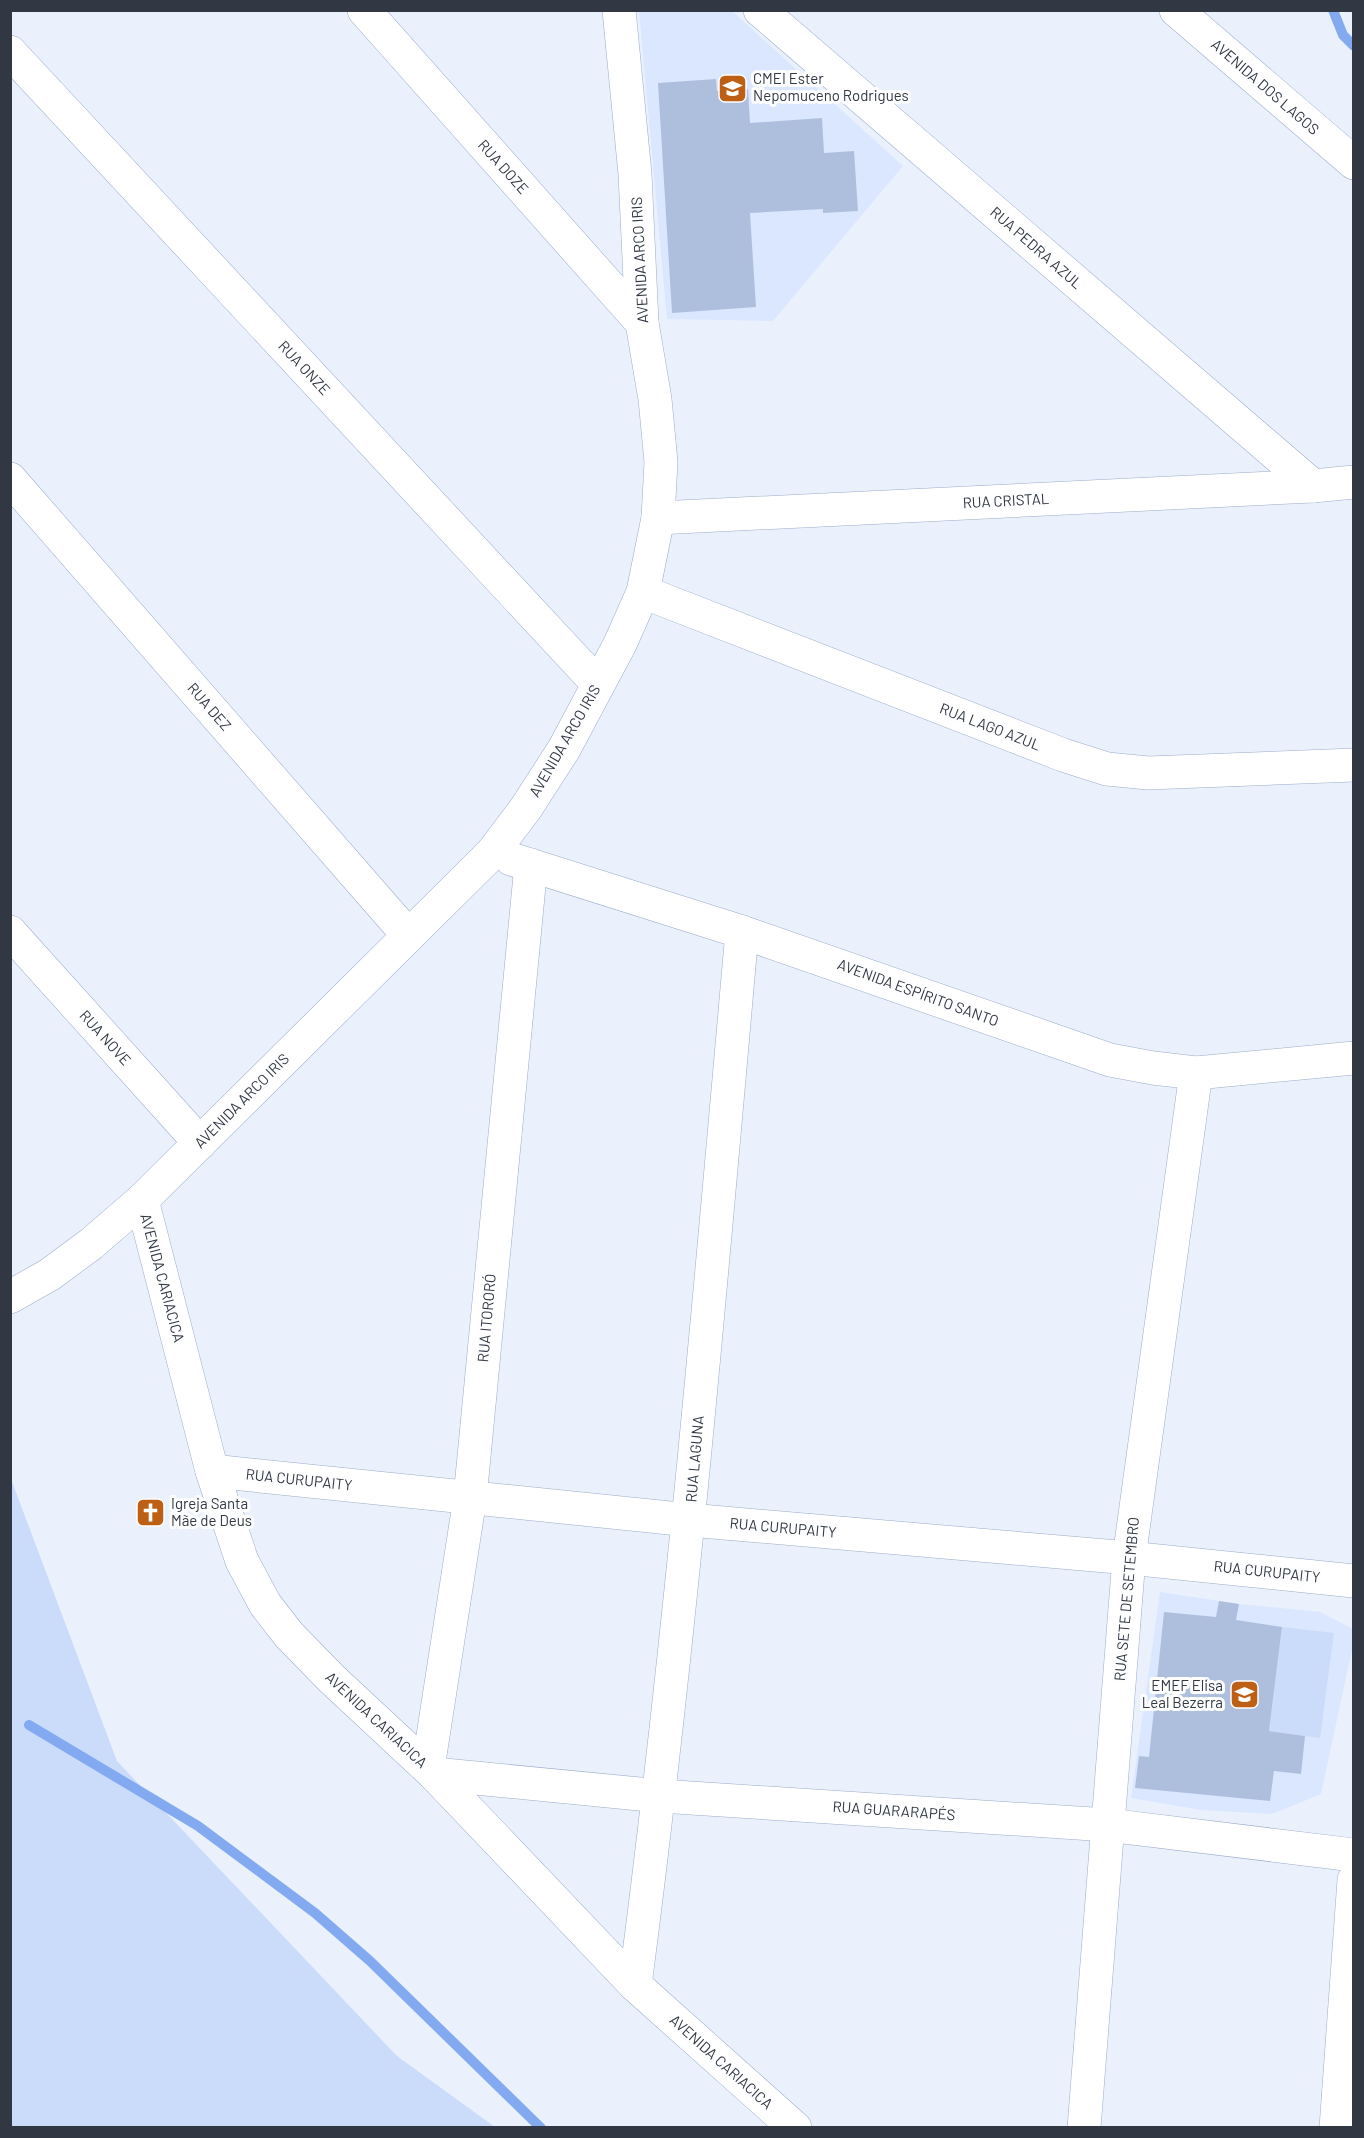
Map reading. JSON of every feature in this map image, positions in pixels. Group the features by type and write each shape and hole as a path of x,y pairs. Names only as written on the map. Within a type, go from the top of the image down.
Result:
{"street":[{"name":"RUA DOZE","path":"364,10 642,322"},
{"name":"AVENIDA ARCO IRIS","path":"10,1297 49,1275 91,1244 142,1200 492,853 526,808 558,759 620,644 643,592 658,518 661,462 655,399 642,322 635,174 619,10"},
{"name":"RUA PEDRA AZUL","path":"760,10 1313,486"},
{"name":"AVENIDA DOS LAGOS","path":"1176,10 1353,164"},
{"name":"RUA ONZE","path":"10,52 598,684"},
{"name":"RUA DEZ","path":"10,479 408,936"},
{"name":"RUA CRISTAL","path":"658,518 1313,486 1353,482"},
{"name":"RUA LAGO AZUL","path":"643,592 1063,755 1107,769 1148,773 1353,765"},
{"name":"AVENIDA ESPÍRITO SANTO","path":"492,853 742,932 1110,1060 1196,1073 1353,1058"},
{"name":"RUA ITORORÓ","path":"431,1771 470,1498 531,866"},
{"name":"RUA NOVE","path":"10,932 200,1143"},
{"name":"RUA LAGUNA","path":"635,1985 660,1796 689,1520 742,932"},
{"name":"RUA SETE DE SETEMBRO","path":"1084,2127 1129,1557 1196,1073"},
{"name":"AVENIDA CARIACICA","path":"142,1200 212,1471 242,1561 265,1604 289,1635 332,1679 431,1771 635,1985 795,2127"},
{"name":"RUA CURUPAITY","path":"212,1471 689,1520 1129,1557 1353,1581"},
{"name":"RUA GUARARAPÉS","path":"431,1771 660,1796 1108,1825 1353,1855"},
{"path":"1336,2127 1353,1880"}],"shaded area":[{"name":"CMEI Ester Nepomuceno Rodrigues","path":"639,11 732,11 903,166 773,321 667,319"},
{"path":"11,1479 117,1761 397,2056 495,2127 11,2127"},
{"name":"EMEF Elisa Leal Bezerra","path":"1160,1592 1239,1604 1320,1612 1353,1629 1353,1645 1321,1794 1272,1814 1201,1810 1131,1798"},
{"path":"1282,1627 1334,1633 1320,1738 1269,1731"}],"building":[{"path":"716,79 717,91 748,89 750,123 822,118 824,153 854,151 858,211 823,213 823,209 750,213 756,307 672,313 658,83"},
{"path":"1219,1601 1239,1604 1236,1620 1282,1627 1269,1731 1305,1736 1301,1774 1274,1771 1270,1801 1135,1788 1139,1756 1149,1757 1164,1612 1216,1617"}],"waterway":[{"path":"1333,10 1343,35 1354,46"},
{"path":"29,1725 198,1826 315,1913 370,1961 541,2128"}],"place":[{"name":"CMEI Ester Nepomuceno Rodrigues","path":"732,88"},
{"name":"Igreja Santa Mãe de Deus","path":"150,1513"},
{"name":"EMEF Elisa Leal Bezerra","path":"1244,1695"}]}
